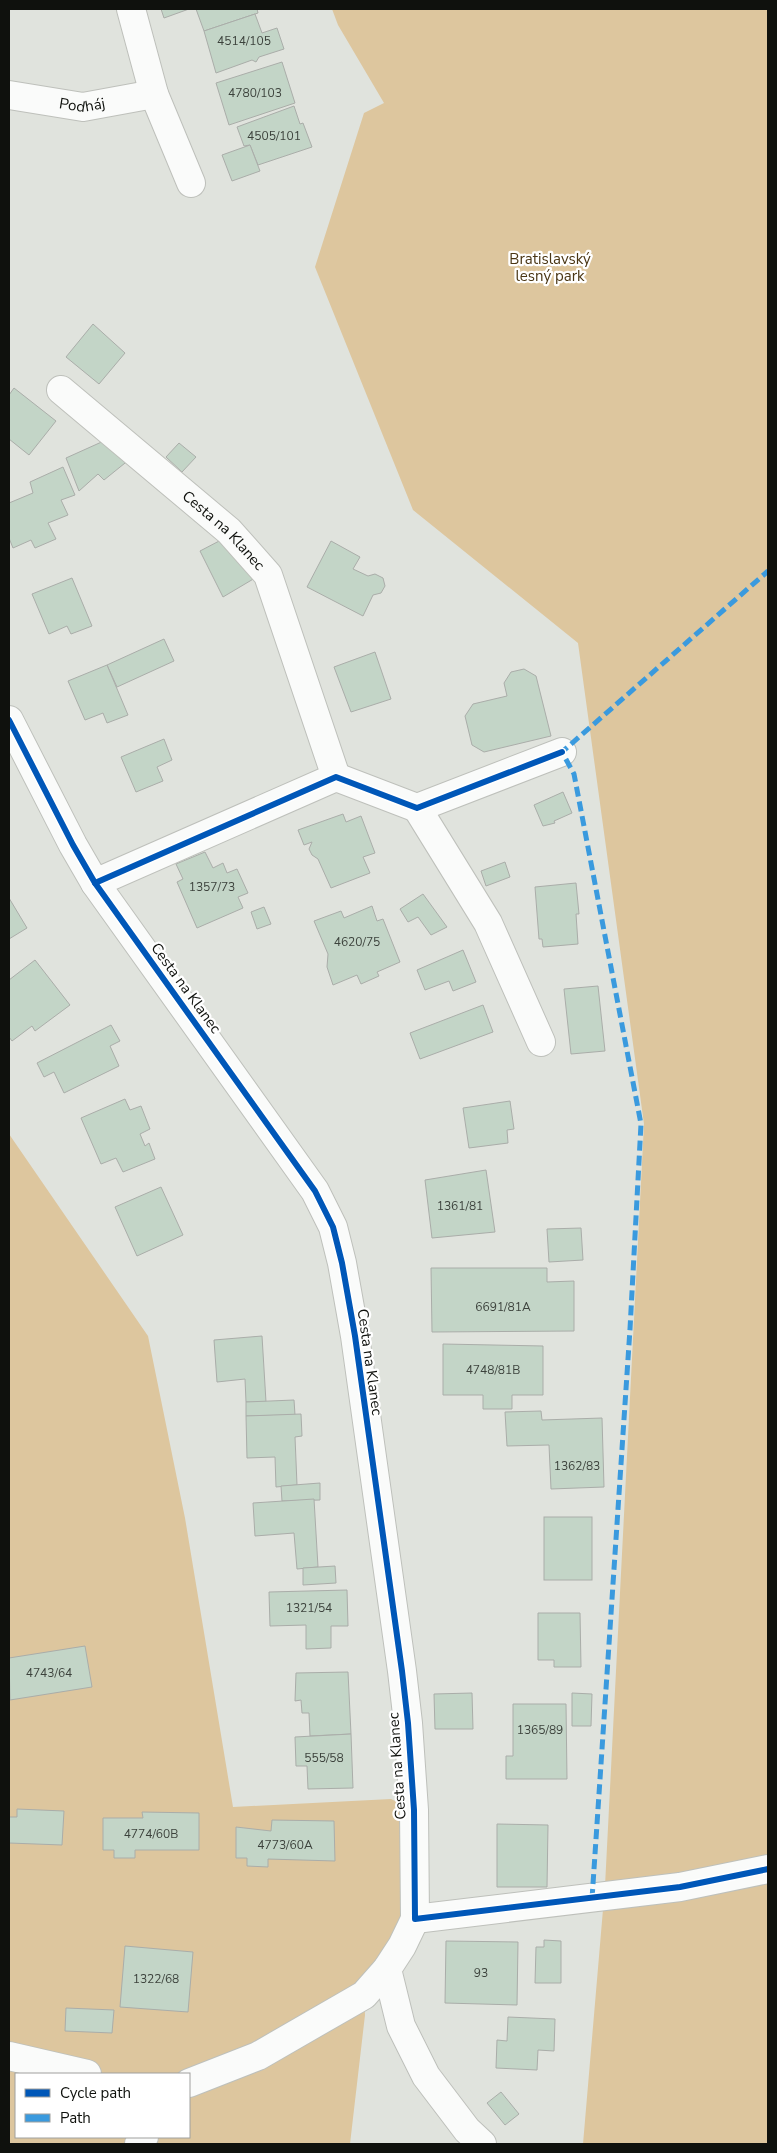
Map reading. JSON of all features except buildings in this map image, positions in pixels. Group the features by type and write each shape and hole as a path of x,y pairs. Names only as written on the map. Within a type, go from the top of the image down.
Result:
{"street":[{"path":"131,9 154,94 191,183"},
{"name":"Podháj","path":"9,95 83,106 154,94"},
{"name":"Cesta na Klanec","path":"61,390 229,531 268,575 336,777"},
{"name":"Cesta na Klanec","path":"9,720 73,845 95,882 315,1191 333,1227 342,1263 355,1336 408,1723 414,1810 414,1919 402,1946 387,1969 364,1995 266,2052 190,2083"},
{"path":"417,808 562,752"},
{"path":"95,882 336,777 417,808 488,923 541,1042"},
{"path":"414,1919 680,1887 768,1869"},
{"path":"387,1969 400,2026 426,2076 467,2130 482,2144"},
{"path":"9,2056 83,2073"}],"green space":[{"name":"Bratislavský lesný park","path":"332,9 768,9 768,2144 583,2144 605,1886 644,1124 578,643 413,510 315,267 364,113 384,103 338,25"},
{"path":"9,1134 148,1336 185,1518 233,1807 391,1799 414,1810 415,1919 364,1995 365,2015 350,2144 9,2144"}],"marked path":[{"path":"592,1899 630,1329 641,1124 574,774 562,752 768,571"}],"cycle path":[{"path":"9,720 73,845 95,883 315,1191 333,1227 342,1263 355,1336 402,1671 408,1723 414,1810 415,1919 680,1887 768,1869"},
{"path":"95,883 336,777 417,808 562,752"}]}
